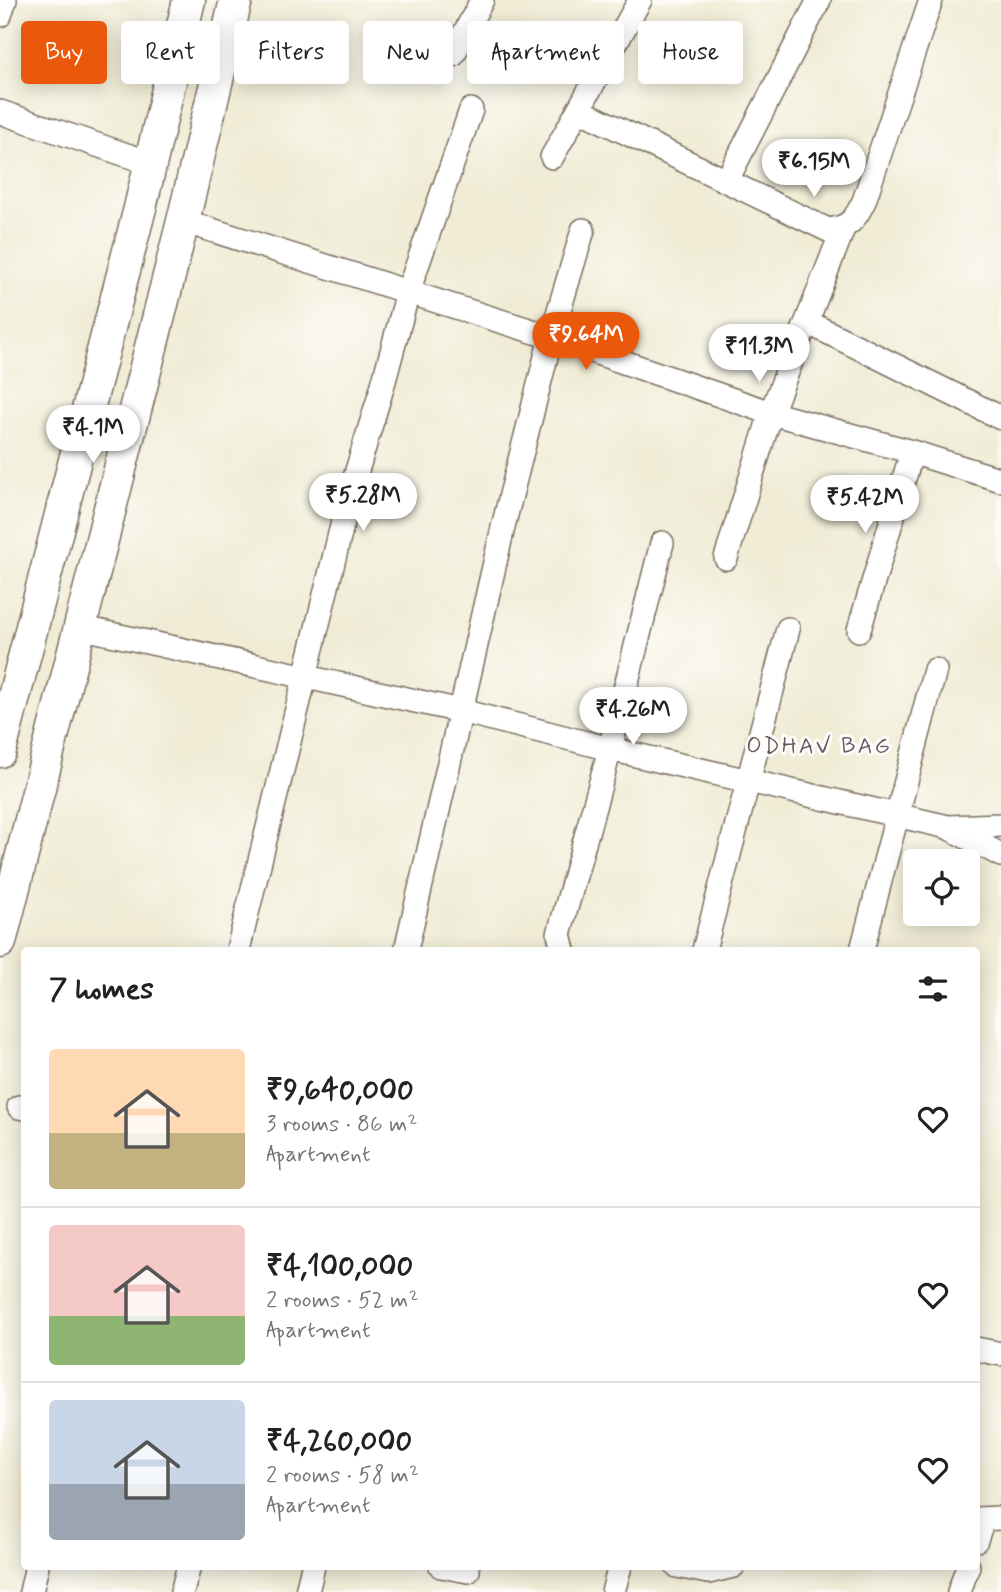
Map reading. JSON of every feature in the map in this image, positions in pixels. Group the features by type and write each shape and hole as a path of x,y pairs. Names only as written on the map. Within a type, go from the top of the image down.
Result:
{"main road":[{"path":"0,751 150,163 188,0"},
{"path":"0,942 183,221 236,0"}],"street":[{"path":"0,15 5,0"},
{"path":"453,55 482,0"},
{"path":"552,157 640,0"},
{"path":"727,180 819,0"},
{"path":"726,558 771,413 843,229 855,220 864,201 931,0"},
{"path":"238,947 349,497 408,292 471,110"},
{"path":"579,110 828,230 843,229"},
{"path":"0,112 150,163"},
{"path":"183,221 551,337 771,413 1001,480"},
{"path":"407,947 551,337 583,230"},
{"path":"807,322 1001,418"},
{"path":"859,630 912,452"},
{"path":"562,947 559,934 662,543"},
{"path":"79,627 461,711 948,827 1001,825"},
{"path":"705,947 788,629"},
{"path":"863,947 935,670"},
{"path":"948,827 1001,855"},
{"path":"980,1350 1001,1354"},
{"path":"31,1592 36,1570"},
{"path":"182,1592 188,1570"},
{"path":"307,1592 312,1570"},
{"path":"614,1592 619,1570"},
{"path":"698,1570 716,1570"},
{"path":"959,1592 967,1570"}],"district":[{"name":"ODHAV BAG","path":"819,745"}]}
